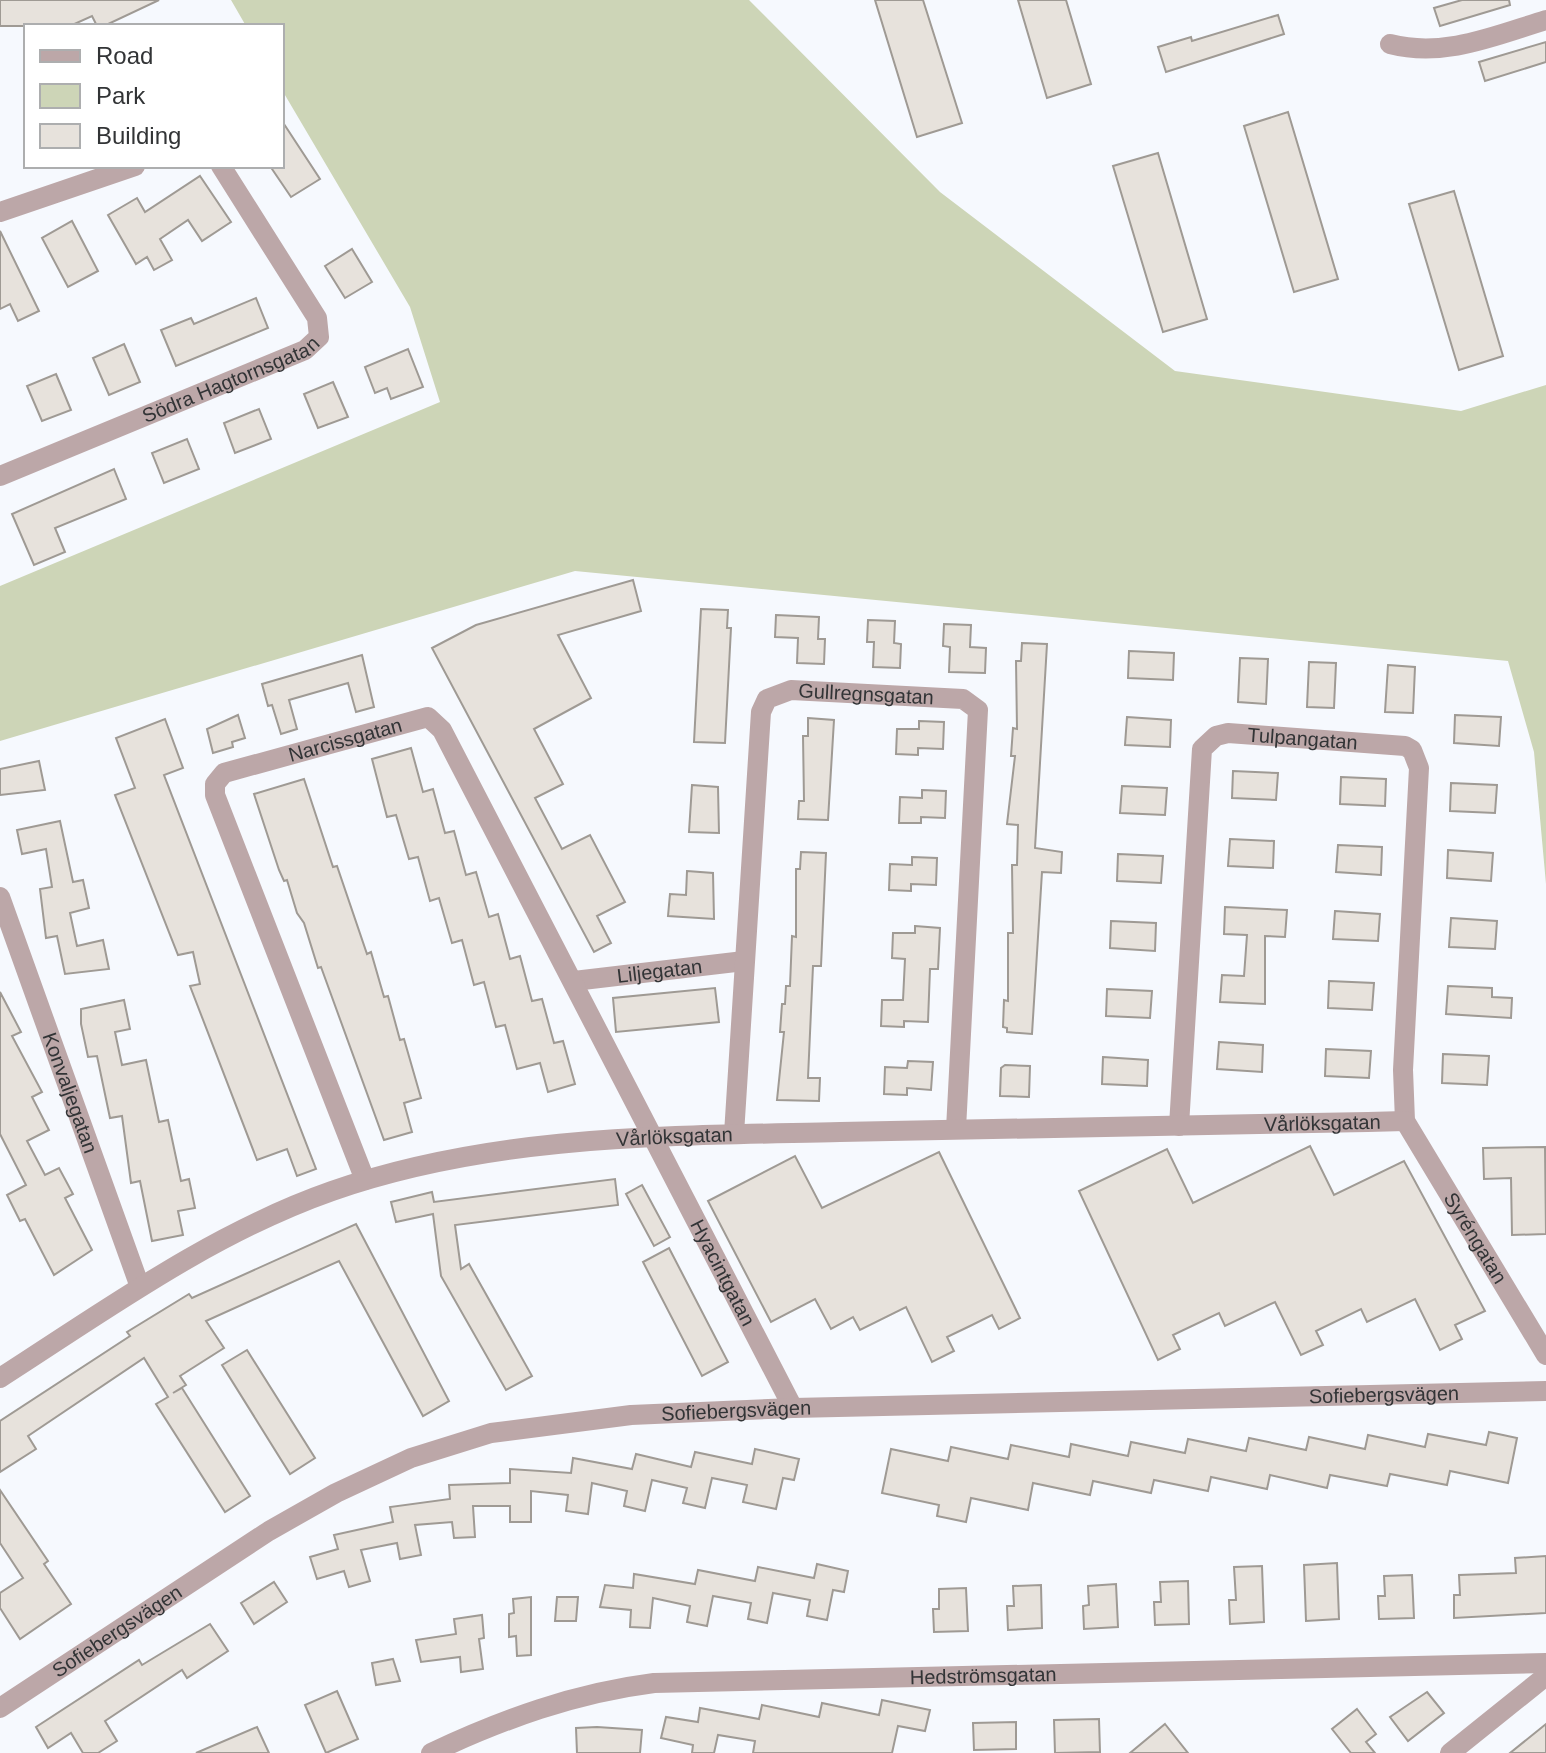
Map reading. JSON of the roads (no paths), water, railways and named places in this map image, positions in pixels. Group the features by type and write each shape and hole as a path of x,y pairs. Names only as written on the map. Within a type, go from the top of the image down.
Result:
{"street":[{"path":"1390,44 1423,51 1445,49 1546,20"},
{"path":"0,212 129,168"},
{"name":"Södra Hagtornsgatan","path":"0,476 305,350 319,337 317,318 222,168"},
{"name":"Gullregnsgatan","path":"734,1134 761,712 767,699 791,690 963,699 975,705 980,721 956,1129"},
{"name":"Narcissgatan","path":"365,1180 215,795 215,784 221,775 425,717 433,718 654,1136"},
{"name":"Tulpangatan","path":"1179,1126 1199,758 1208,741 1228,733 1399,744 1415,756 1419,768 1403,1070 1405,1121"},
{"name":"Konvaljegatan","path":"0,897 140,1287"},
{"name":"Liljegatan","path":"574,981 744,961"},
{"name":"Vårlöksgatan","path":"0,1378 140,1287 282,1212 365,1180 491,1151 654,1136 1405,1121"},
{"name":"Syréngatan","path":"1405,1121 1546,1355"},
{"name":"Hyacintgatan","path":"654,1136 793,1408"},
{"name":"Sofiebergsvägen","path":"0,1708 269,1531 336,1493 411,1458 491,1433 631,1415 793,1408 1546,1391"},
{"name":"Hedströmsgatan","path":"431,1753 523,1713 600,1692 654,1683 1546,1663"},
{"path":"1450,1753 1546,1676"}]}
